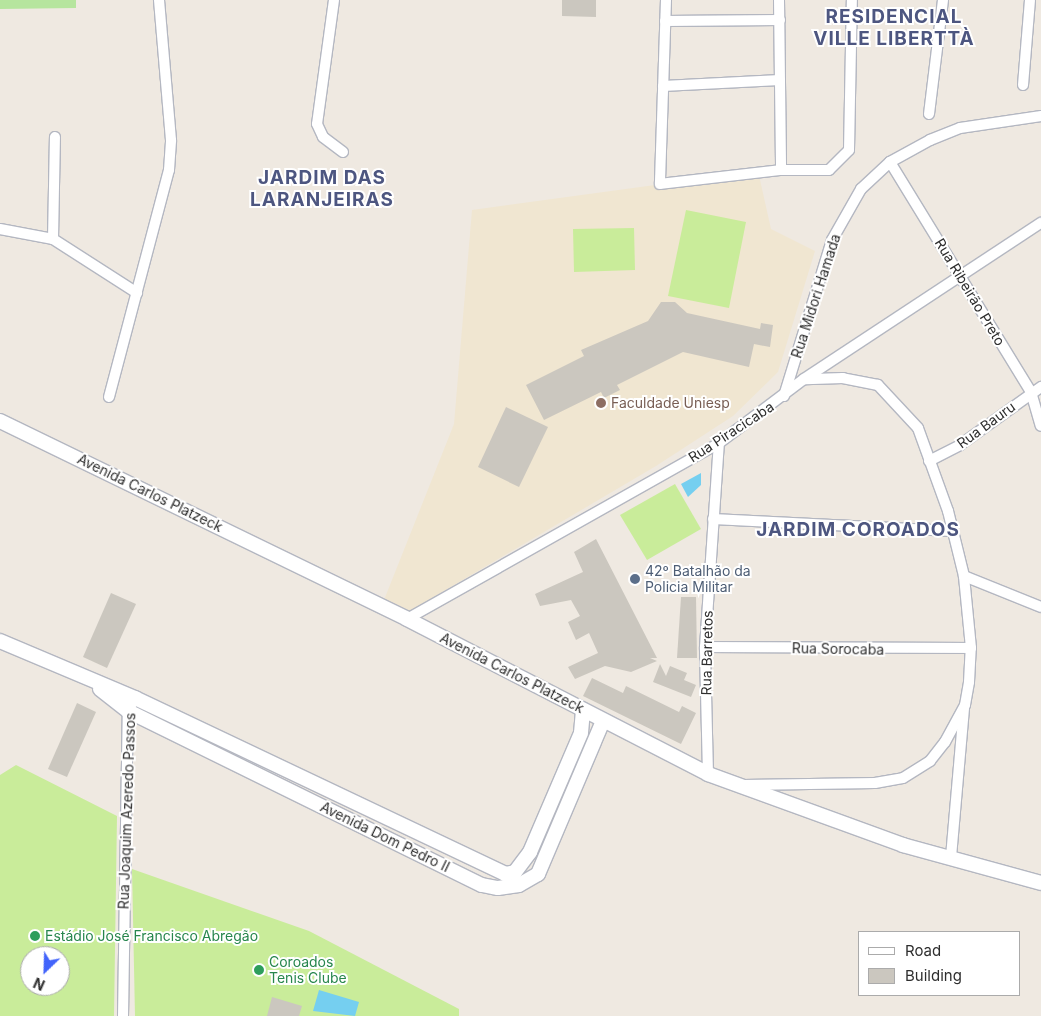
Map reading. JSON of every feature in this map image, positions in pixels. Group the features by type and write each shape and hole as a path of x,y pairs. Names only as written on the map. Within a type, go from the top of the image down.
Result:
{"main road":[{"name":"Avenida Carlos Platzeck","path":"0,421 406,619 708,774 903,845 1041,883"},
{"name":"Avenida Dom Pedro II","path":"0,641 92,682 135,698 505,874 515,872 530,852 581,733 583,710"},
{"name":"Avenida Dom Pedro II","path":"92,682 128,711 482,885 498,888 519,885 540,869 603,721"}],"street":[{"path":"109,397 137,293 171,147 159,0"},
{"path":"334,0 317,124 323,137 343,152"},
{"path":"666,0 660,184 781,170 830,170 849,150 852,0"},
{"path":"779,0 781,170"},
{"path":"929,114 943,0"},
{"path":"1023,85 1030,0"},
{"path":"665,21 780,20"},
{"path":"663,86 780,80"},
{"name":"Rua Midori Hamada","path":"784,398 832,240 861,189 890,162 960,128 1041,116"},
{"path":"53,239 55,137"},
{"name":"Rua Ribeirão Preto","path":"890,162 1031,392 1041,426"},
{"name":"Rua Piracicaba","path":"406,619 719,443 784,398 804,379 1041,223"},
{"path":"0,229 53,239 137,293"},
{"path":"804,379 843,378 878,385 918,428 952,532 964,576 971,648 951,857"},
{"name":"Rua Bauru","path":"930,461 960,446 1031,392 1041,387"},
{"name":"Rua Barretos","path":"708,774 706,647 719,443"},
{"path":"714,519 952,532"},
{"path":"964,576 1041,607"},
{"name":"Rua Sorocaba","path":"706,647 971,648"},
{"name":"Rua Joaquim Azeredo Passos","path":"123,1016 128,711 135,698"},
{"path":"736,785 875,783 903,778 930,761 965,706"}],"shaded area":[{"name":"Faculdade Uniesp","path":"758,171 771,229 815,251 778,372 733,416 656,466 405,614 384,600 454,424 472,210"}],"green space":[{"path":"0,0 76,0 76,8 0,9"},
{"path":"686,210 746,222 729,308 668,296"},
{"path":"634,228 635,270 574,272 573,229"},
{"path":"675,484 701,529 647,560 620,515"},
{"path":"16,765 117,816 114,1016 0,1016 0,775"},
{"name":"Coroados Tenis Clube","path":"132,869 309,931 459,1009 459,1016 135,1016"}],"water":[{"path":"701,473 701,485 688,497 681,484"},
{"path":"319,990 359,1002 355,1016 313,1011"}],"building":[{"path":"562,0 596,0 596,17 562,16"},
{"path":"661,302 675,302 687,313 760,329 761,323 773,325 770,347 754,344 749,367 683,352 617,385 620,390 604,398 601,392 544,420 526,385 584,356 581,350 648,321"},
{"path":"506,407 548,427 519,487 478,467"},
{"path":"596,539 657,658 650,658 657,661 631,672 605,666 575,679 568,667 598,653 589,633 576,640 568,622 580,616 571,600 540,606 535,594 583,572 574,552"},
{"path":"111,593 136,604 107,668 83,657"},
{"path":"681,597 696,597 697,658 677,658"},
{"path":"660,664 666,676 670,666 687,673 684,680 696,685 691,697 653,682"},
{"path":"592,678 623,693 626,686 679,712 682,706 696,713 681,744 583,696"},
{"path":"77,703 96,712 67,777 48,769"},
{"path":"272,997 302,1006 299,1016 267,1016"}],"place":[{"name":"Faculdade Uniesp","path":"601,403"},
{"name":"42º Batalhão da Policia Militar","path":"635,579"},
{"name":"Estádio José Francisco Abregão","path":"35,936"},
{"name":"Coroados Tenis Clube","path":"259,970"}],"district":[{"name":"RESIDENCIAL VILLE LIBERTTÀ","path":"894,28"},
{"name":"JARDIM DAS LARANJEIRAS","path":"322,189"},
{"name":"JARDIM COROADOS","path":"858,530"}]}
